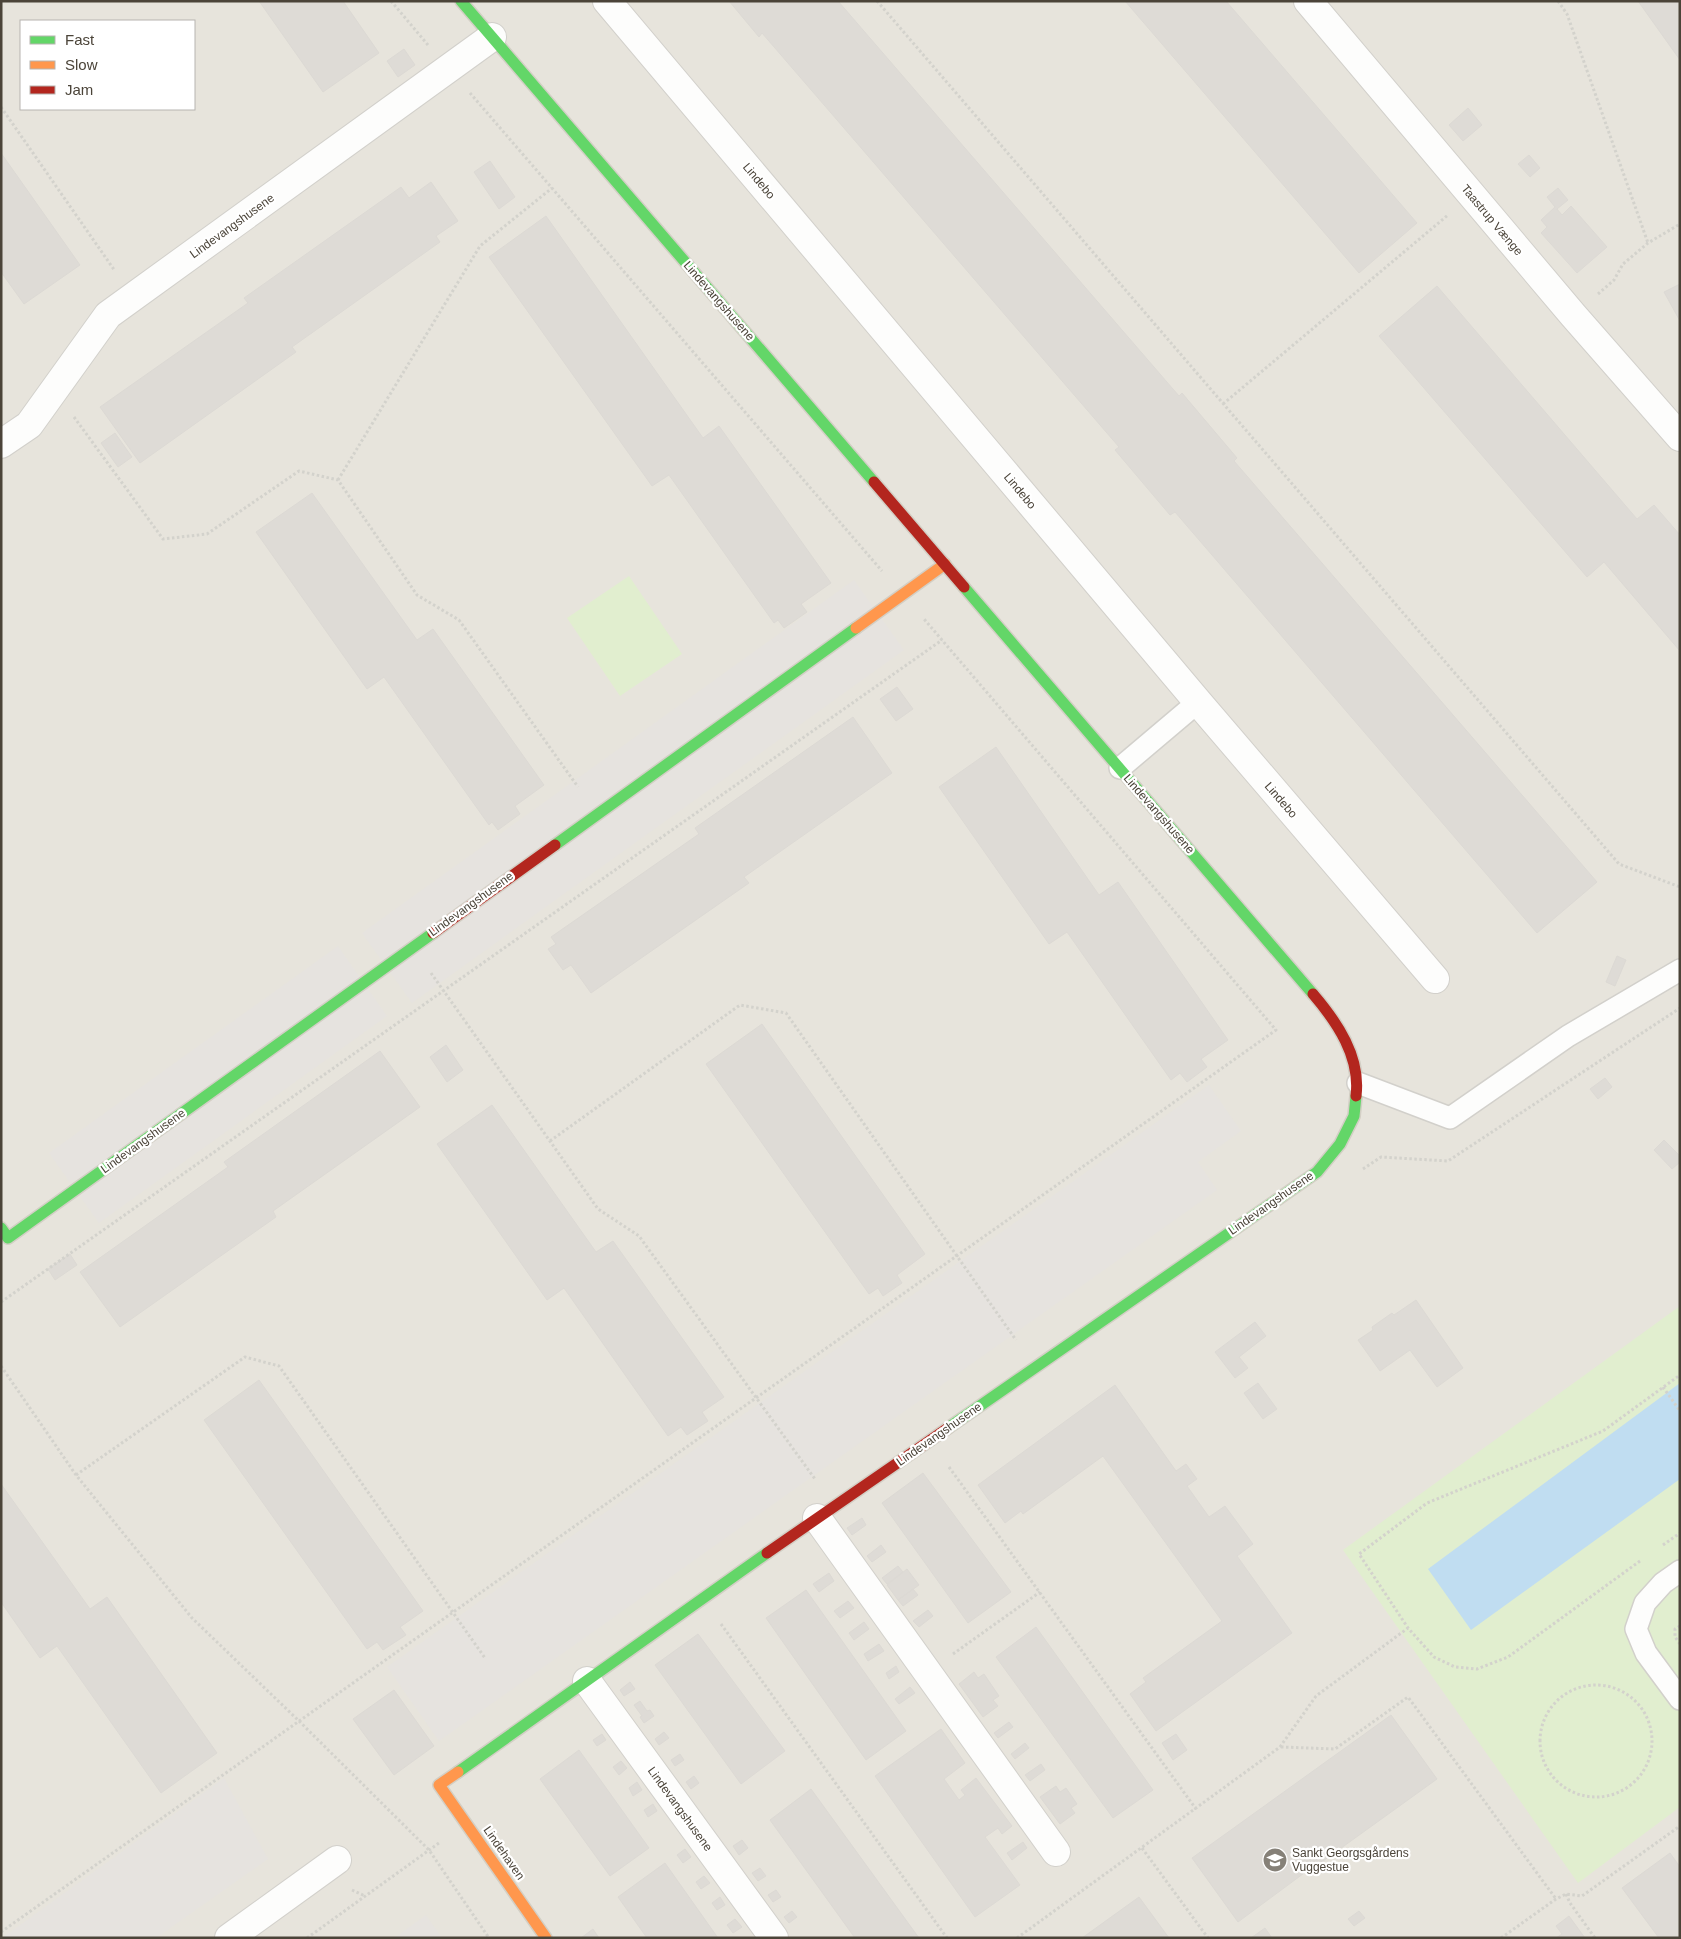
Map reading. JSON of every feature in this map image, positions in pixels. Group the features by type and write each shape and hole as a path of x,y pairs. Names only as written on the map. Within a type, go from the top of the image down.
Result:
{"street":[{"name":"Lindevangshusene","path":"438,1785 826,1512 1317,1172 1340,1144 1354,1116 1358,1083 1349,1046 1327,1010 461,1"},
{"name":"Lindebo","path":"607,1 1198,702 1435,979"},
{"name":"Taastrup Vænge","path":"1308,1 1573,315 1680,437"},
{"name":"Lindevangshusene","path":"1,444 29,425 108,315 492,38"},
{"name":"Lindevangshusene","path":"1,1228 8,1238 945,564"},
{"path":"826,1512 928,1673 1056,1852"},
{"name":"Lindevangshusene","path":"587,1681 774,1938"},
{"name":"Lindehaven","path":"438,1785 546,1938"},
{"path":"229,1938 337,1860"}],"lane":[{"path":"1120,768 1198,702"},
{"path":"1358,1083 1450,1118 1568,1036 1680,970"},
{"path":"1680,1571 1663,1583 1645,1603 1636,1629 1646,1653 1680,1699"}],"path":[{"path":"1,1932 1276,1030 391,1"},
{"path":"877,1 1619,864 1680,888"},
{"path":"1558,1 1567,14 1648,243"},
{"path":"1,107 133,297"},
{"path":"338,480 480,246 552,188"},
{"path":"1223,404 1472,196"},
{"path":"1573,315 1614,280 1623,264 1648,243 1680,224"},
{"path":"54,390 164,539 208,534 299,471 338,480 417,595 459,620 597,814"},
{"path":"1,1302 942,640"},
{"path":"412,946 598,1209 639,1236 756,1398 826,1512"},
{"path":"550,1141 740,1005 786,1013 1035,1367"},
{"path":"1358,1174 1381,1157 1448,1161 1680,1008"},
{"path":"76,1475 246,1357 279,1366 485,1658"},
{"path":"1,1366 76,1475 192,1618 429,1850 489,1938"},
{"path":"1641,1561 1508,1657 1477,1669 1455,1667 1434,1657 1408,1628 1359,1554 1427,1503 1603,1431 1680,1375"},
{"path":"1663,1387 1680,1411"},
{"path":"930,1440 1196,1809"},
{"path":"1656,1550 1680,1533"},
{"path":"928,1673 1040,1592"},
{"path":"703,1599 948,1938"},
{"path":"1680,1626 1675,1629 1674,1637 1680,1644"},
{"path":"1016,1938 1280,1747 1316,1696 1408,1628"},
{"path":"1588,1685 1607,1685 1626,1692 1644,1710 1652,1729 1653,1749 1647,1767 1634,1783 1625,1790 1606,1797 1587,1797 1568,1790 1553,1778 1543,1762 1539,1743 1542,1724 1551,1706 1569,1691 1588,1685"},
{"path":"1280,1747 1334,1749 1408,1697 1556,1899"},
{"path":"307,1938 466,1824"},
{"path":"1502,1938 1556,1899 1566,1894 1582,1896 1680,1826"},
{"path":"1142,1848 1208,1938"},
{"path":"1566,1894 1570,1903 1595,1938"}],"shaded area":[{"path":"1,1 1680,1 1680,1938 1,1938"},
{"path":"854,580 904,650 412,1003 362,933"},
{"path":"338,946 387,1016 99,1223 49,1153"},
{"path":"1209,1085 1241,1131 1198,1162 1217,1190 439,1741 387,1667"},
{"path":"224,1778 268,1859 156,1938 2,1938"},
{"path":"426,1915 442,1938 394,1938"}],"green space":[{"path":"629,576 682,654 620,696 567,618"},
{"path":"1680,1306 1680,1807 1578,1883 1343,1550"}],"water":[{"path":"1680,1383 1680,1479 1471,1630 1428,1569"}],"building":[{"path":"259,1 343,1 379,53 323,92"},
{"path":"729,1 838,1 1179,396 1182,393 1237,458 1234,461 1597,882 1537,933 1175,512 1170,515 1115,450 1119,447 762,33 759,37"},
{"path":"1125,1 1226,1 1417,223 1359,273"},
{"path":"1638,1 1680,1 1680,60"},
{"path":"404,49 415,65 398,77 387,61"},
{"path":"1468,108 1482,125 1463,141 1449,125"},
{"path":"1,153 80,265 24,304 1,272"},
{"path":"1529,155 1540,168 1530,177 1518,164"},
{"path":"490,161 515,197 499,209 474,172"},
{"path":"431,182 458,221 436,236 440,242 292,347 296,352 140,463 100,407 248,303 244,298 401,187 409,198"},
{"path":"1558,188 1568,200 1557,209 1562,215 1571,206 1607,247 1577,273 1541,233 1547,227 1541,220 1555,207 1547,197"},
{"path":"546,216 703,438 719,426 831,583 801,604 807,612 784,628 778,620 774,623 669,475 652,486 489,257"},
{"path":"1680,284 1680,321 1664,292"},
{"path":"1437,286 1637,519 1654,505 1680,535 1680,651 1604,562 1587,577 1379,336"},
{"path":"115,433 132,457 118,467 101,443"},
{"path":"312,493 417,640 433,629 544,785 515,806 520,814 498,830 492,822 489,825 384,677 367,689 256,532"},
{"path":"897,687 913,709 896,721 880,699"},
{"path":"853,717 892,773 744,877 749,883 591,993 571,965 563,970 548,949 556,944 551,937 699,834 695,828"},
{"path":"996,747 1099,895 1118,882 1228,1040 1201,1059 1207,1067 1187,1082 1180,1073 1171,1080 1067,932 1049,944 939,787"},
{"path":"1617,956 1626,960 1615,986 1606,982"},
{"path":"762,1024 925,1254 897,1275 902,1283 883,1296 878,1288 869,1294 706,1064"},
{"path":"446,1045 463,1070 447,1082 430,1057"},
{"path":"380,1051 420,1107 273,1211 276,1217 120,1327 80,1272 228,1167 224,1162"},
{"path":"1605,1078 1612,1087 1598,1099 1590,1089"},
{"path":"492,1105 596,1252 613,1241 724,1397 702,1412 708,1421 687,1435 681,1427 668,1436 564,1288 547,1300 437,1144"},
{"path":"1664,1140 1680,1156 1680,1162 1672,1169 1654,1150"},
{"path":"70,1254 77,1265 55,1280 48,1269"},
{"path":"1416,1300 1463,1368 1437,1387 1410,1350 1380,1371 1358,1340 1392,1313 1394,1315"},
{"path":"1255,1322 1266,1336 1239,1357 1248,1368 1235,1378 1215,1352"},
{"path":"259,1380 423,1611 400,1627 406,1635 383,1650 377,1642 367,1649 204,1420"},
{"path":"1258,1383 1277,1409 1263,1419 1244,1393"},
{"path":"1115,1385 1176,1471 1186,1464 1197,1479 1187,1486 1209,1517 1225,1506 1253,1544 1237,1556 1292,1633 1156,1731 1130,1694 1146,1682 1143,1678 1222,1621 1103,1456 1023,1514 1021,1511 1005,1523 978,1485"},
{"path":"923,1473 1011,1592 968,1623 882,1503"},
{"path":"1,1484 90,1609 107,1597 217,1753 161,1793 57,1646 40,1658 1,1602"},
{"path":"862,1518 866,1525 852,1535 847,1528"},
{"path":"881,1545 886,1552 872,1562 867,1556"},
{"path":"898,1566 903,1572 887,1584 882,1578"},
{"path":"907,1569 919,1585 898,1600 887,1585"},
{"path":"829,1573 834,1581 819,1592 813,1584"},
{"path":"913,1589 918,1595 903,1606 898,1600"},
{"path":"806,1590 906,1731 866,1760 766,1618"},
{"path":"848,1601 854,1608 840,1618 834,1611"},
{"path":"928,1610 933,1616 919,1627 913,1621"},
{"path":"864,1622 869,1629 854,1640 849,1633"},
{"path":"1036,1627 1153,1790 1113,1818 996,1657"},
{"path":"698,1634 785,1751 741,1784 655,1665"},
{"path":"879,1644 884,1651 868,1661 864,1654"},
{"path":"896,1666 899,1672 889,1679 886,1673"},
{"path":"974,1672 978,1678 984,1674 999,1696 993,1700 998,1706 983,1717 959,1684"},
{"path":"630,1682 635,1689 624,1696 620,1690"},
{"path":"910,1687 915,1693 899,1704 895,1699"},
{"path":"394,1690 434,1746 394,1775 353,1719"},
{"path":"640,1701 647,1711 650,1710 654,1716 644,1723 640,1717 642,1716 634,1705"},
{"path":"1391,1715 1437,1779 1238,1922 1192,1858"},
{"path":"1009,1722 1013,1727 998,1738 994,1733"},
{"path":"941,1729 965,1763 944,1779 959,1800 965,1795 961,1790 976,1778 1012,1826 1002,1834 998,1828 985,1837 1020,1885 975,1917 875,1776"},
{"path":"664,1732 669,1738 659,1745 655,1739"},
{"path":"602,1734 606,1740 597,1746 593,1740"},
{"path":"1176,1734 1187,1750 1173,1760 1162,1743"},
{"path":"1025,1743 1029,1748 1015,1759 1011,1754"},
{"path":"579,1750 649,1848 610,1876 540,1779"},
{"path":"680,1754 684,1760 675,1766 671,1760"},
{"path":"621,1761 627,1768 619,1775 613,1767"},
{"path":"1041,1764 1045,1770 1030,1781 1025,1775"},
{"path":"694,1776 699,1783 691,1789 686,1782"},
{"path":"637,1782 642,1790 633,1796 629,1788"},
{"path":"1056,1786 1060,1792 1066,1788 1077,1804 1071,1808 1075,1813 1060,1824 1040,1797"},
{"path":"811,1789 919,1938 855,1938 770,1820"},
{"path":"653,1804 657,1811 648,1817 644,1810"},
{"path":"742,1840 748,1848 739,1855 733,1846"},
{"path":"1023,1842 1027,1848 1012,1860 1007,1853"},
{"path":"685,1849 691,1857 683,1863 677,1855"},
{"path":"1670,1853 1680,1867 1680,1938 1659,1938 1622,1888"},
{"path":"665,1863 718,1938 647,1938 618,1897"},
{"path":"760,1868 766,1876 758,1881 752,1873"},
{"path":"704,1876 710,1883 701,1889 696,1882"},
{"path":"776,1890 781,1897 773,1902 768,1895"},
{"path":"720,1897 725,1905 717,1910 712,1903"},
{"path":"1139,1897 1169,1938 1082,1938"},
{"path":"792,1911 797,1917 789,1923 784,1917"},
{"path":"1359,1911 1365,1918 1354,1926 1348,1919"},
{"path":"1569,1916 1585,1938 1556,1938 1562,1934 1556,1926"},
{"path":"735,1919 742,1927 733,1933 727,1925"},
{"path":"1265,1928 1272,1938 1251,1938"},
{"path":"593,1929 599,1938 581,1938"}],"traffic: fast":[{"path":"461,1 874,482"},
{"path":"964,587 1313,994"},
{"path":"555,845 856,628"},
{"path":"1,1228 8,1238 433,933"},
{"path":"948,1428 1317,1172 1340,1144 1354,1116 1356,1096"},
{"path":"458,1772 767,1553"}],"traffic: slow":[{"path":"856,628 945,564"},
{"path":"458,1772 439,1785 546,1938"}],"traffic: jam":[{"path":"874,482 964,587"},
{"path":"433,933 555,845"},
{"path":"1313,994 1331,1016 1351,1054 1357,1082 1356,1096"},
{"path":"767,1553 948,1428"}],"place":[{"name":"Sankt Georgsgårdens Vuggestue","path":"1275,1860"}]}
